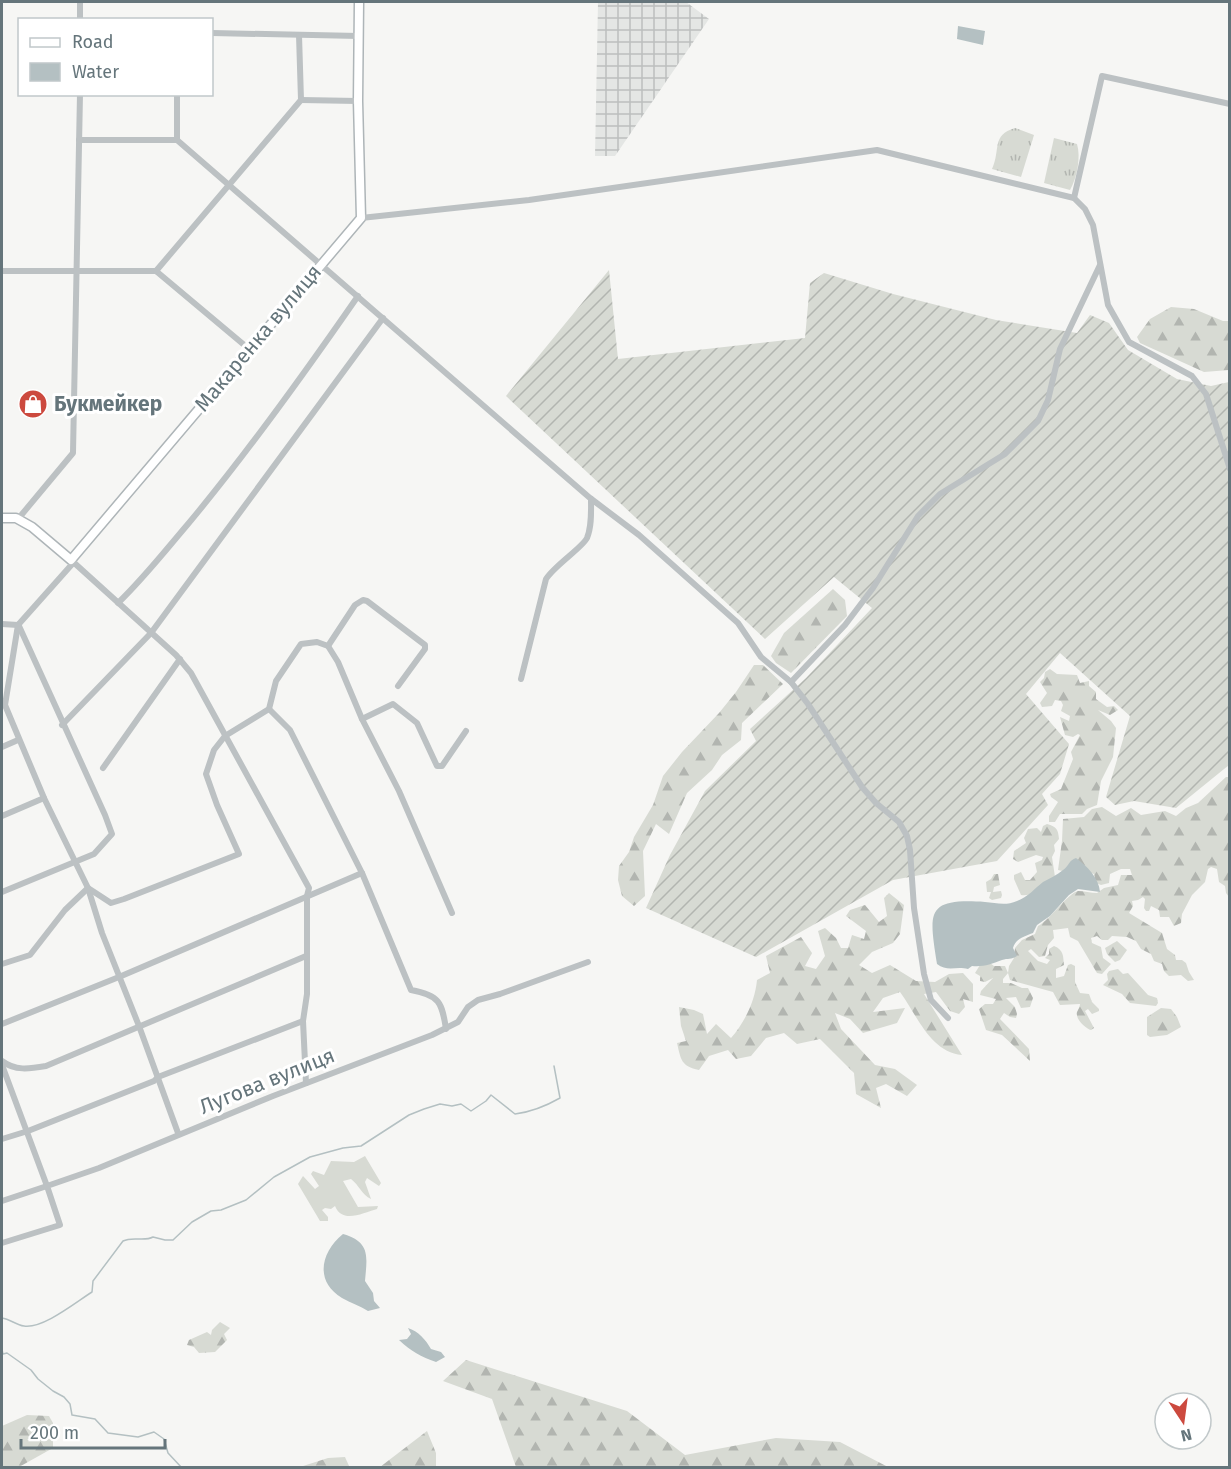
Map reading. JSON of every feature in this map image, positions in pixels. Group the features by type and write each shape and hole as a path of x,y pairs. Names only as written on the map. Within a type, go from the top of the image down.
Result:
{"street":[{"path":"80,2 80,18"},
{"path":"359,2 358,102 361,218 529,200 877,150 1074,198 1085,209 1093,225 1108,305 1129,342 1192,376 1206,394 1230,469"},
{"path":"213,33 358,36"},
{"path":"156,271 301,100 299,35"},
{"path":"1074,198 1102,76 1230,104"},
{"path":"18,519 73,453 76,272 80,200 80,96"},
{"path":"177,96 177,140"},
{"path":"301,100 358,102"},
{"path":"79,140 177,140 591,499 639,536 738,623 761,657 791,682 862,787 876,803 899,822 907,836 914,908 924,974 931,1000 948,1018"},
{"name":"Макаренка вулиця","path":"73,561 361,218"},
{"path":"791,682 845,625 873,588 918,516 940,494 1005,454 1038,421 1048,400 1060,349 1100,265"},
{"path":"2,271 156,271 249,349"},
{"path":"118,603 136,586 224,481 298,384 358,296"},
{"path":"62,724 151,633 383,318"},
{"path":"520,679 546,579 552,570 585,541 590,525 591,499"},
{"path":"2,518 18,519 32,527 73,561 180,659 191,673 309,888 307,896 307,994 303,1021 306,1083"},
{"path":"73,561 18,625 5,705 44,798 88,888 102,933 178,1133"},
{"path":"328,646 355,605 363,600 368,601 425,645 426,649 398,686"},
{"path":"2,624 18,625"},
{"path":"2,892 94,854 112,834 18,625"},
{"path":"88,888 111,903 239,854 206,774 214,750 225,736 269,709 276,681 301,644 316,642 328,646 338,662 362,718 403,800 452,913"},
{"path":"103,768 180,659"},
{"path":"362,718 393,704 417,723 437,766 442,766 466,731"},
{"path":"269,709 290,730 362,873 411,990 435,998 443,1008 446,1029"},
{"path":"2,747 18,740"},
{"path":"2,816 44,798"},
{"path":"2,1023 362,873"},
{"path":"2,964 30,955 65,910 88,888"},
{"path":"2,1063 10,1067 28,1069 46,1066 306,956"},
{"name":"Лугова вулиця","path":"2,1201 99,1168 178,1133 446,1029 458,1022 468,1007 478,1000 588,962"},
{"path":"2,1139 28,1131 154,1081 158,1077 303,1021"},
{"path":"2,1063 60,1225 2,1243"}],"shaded area":[{"path":"598,2 686,2 709,19 615,156 595,156"}],"green space":[{"path":"1015,128 1034,135 1021,177 992,169 1000,139 1007,131"},
{"path":"1054,138 1077,144 1078,167 1070,190 1044,183"},
{"path":"609,270 618,359 805,338 810,283 824,273 893,294 996,320 1077,333 1090,315 1109,323 1128,350 1177,379 1211,386 1229,382 1229,765 1176,808 1134,801 1115,805 1106,797 1130,716 1060,653 1026,694 1069,744 1060,774 1042,794 1048,805 997,861 893,880 756,957 646,908 670,855 705,791 756,741 750,729 806,678 872,608 834,577 765,639 506,396"},
{"path":"1171,307 1194,309 1223,321 1229,321 1229,370 1204,372 1140,343 1137,337 1150,319"},
{"path":"833,589 845,600 847,616 791,673 776,663 771,656 784,633"},
{"path":"754,665 763,665 783,684 742,723 741,740 722,755 712,770 687,793 669,834 656,824 643,851 645,896 634,906 622,896 618,880 619,866 629,852 634,837 653,805 663,776 719,713"},
{"path":"1050,669 1057,674 1077,675 1080,683 1089,681 1089,686 1096,692 1096,699 1107,707 1114,706 1118,710 1110,715 1098,710 1116,728 1113,757 1101,781 1097,805 1082,814 1060,814 1055,822 1049,822 1049,816 1058,802 1050,794 1061,789 1073,759 1071,752 1080,735 1073,737 1065,735 1060,717 1069,721 1070,716 1061,711 1063,705 1061,701 1055,700 1052,706 1042,707 1040,703 1047,693 1040,682 1045,672"},
{"path":"1226,777 1229,777 1229,897 1225,886 1219,882 1217,869 1211,867 1208,869 1205,882 1192,895 1182,914 1181,923 1174,926 1169,917 1160,917 1159,910 1151,906 1149,911 1146,911 1143,897 1132,901 1133,906 1129,913 1162,933 1167,949 1175,955 1176,960 1186,963 1194,980 1188,981 1181,975 1169,976 1162,964 1154,961 1151,954 1141,949 1136,941 1127,937 1112,936 1108,940 1102,940 1097,936 1091,938 1092,943 1101,947 1103,958 1111,964 1102,974 1097,973 1078,941 1070,937 1068,928 1053,930 1054,938 1048,945 1045,956 1039,957 1031,949 1028,951 1038,961 1047,964 1050,960 1045,958 1049,954 1049,949 1054,946 1060,949 1064,965 1056,969 1056,978 1064,976 1068,965 1075,966 1075,982 1080,993 1089,994 1092,1002 1099,1009 1092,1014 1088,1009 1085,1011 1094,1028 1091,1030 1079,1021 1077,1012 1080,1004 1060,1005 1053,992 1010,980 1008,973 1015,948 1022,940 1035,934 1038,926 1069,896 1078,891 1097,893 1104,888 1118,885 1121,875 1132,875 1130,869 1121,869 1110,874 1109,883 1101,885 1096,883 1094,874 1058,870 1063,819 1084,817 1092,809 1102,807 1116,816 1131,808 1141,815 1165,811 1176,816 1186,808 1198,803"},
{"path":"1047,824 1056,829 1059,836 1054,845 1055,851 1052,857 1055,877 1035,892 1021,895 1014,875 1021,872 1025,880 1030,880 1037,872 1035,863 1043,857 1036,855 1018,862 1013,859 1014,851 1026,843 1024,838 1028,829 1037,828 1041,832 1043,826"},
{"path":"994,874 998,874 1000,885 994,887 993,892 1001,891 1002,895 1001,898 992,900 989,898 991,892 987,892 986,882"},
{"path":"889,893 904,905 900,934 893,943 872,952 859,965 872,973 890,965 916,981 935,982 949,974 963,973 973,984 973,1002 963,999 965,1007 959,1014 950,1011 936,992 924,994 962,1055 941,1047 933,1040 900,992 883,998 873,1012 905,1008 897,1023 863,1033 850,1019 835,1013 841,1029 875,1065 895,1069 917,1085 907,1096 886,1084 876,1088 881,1108 856,1094 854,1073 820,1039 797,1044 784,1033 766,1038 751,1056 736,1059 728,1050 709,1056 699,1070 685,1064 677,1043 686,1041 681,1026 679,1007 703,1014 707,1034 716,1024 731,1038 748,1011 757,980 770,973 766,956 801,937 812,953 805,966 816,969 825,956 818,931 825,928 836,938 841,948 848,948 852,935 864,939 866,931 846,916 850,910 865,905 879,922 887,916 884,898"},
{"path":"1117,941 1127,950 1120,960 1115,962 1107,954 1105,948"},
{"path":"990,963 994,966 1005,966 1008,973 1003,983 1028,988 1033,998 1030,1007 1021,1008 1016,997 1006,998 1015,1007 1016,1018 1004,1013 1000,1019 1029,1049 1030,1061 1002,1035 986,1030 979,1009 985,1004 993,1004 996,999 980,995 993,978 985,982 980,981 980,976 975,973 980,965"},
{"path":"1118,969 1123,974 1128,973 1148,995 1157,998 1156,1006 1130,1003 1122,994 1103,985 1108,980 1109,971"},
{"path":"1161,1008 1171,1009 1181,1027 1167,1035 1150,1037 1147,1035 1147,1017"},
{"path":"365,1156 381,1183 379,1186 367,1178 365,1182 371,1199 351,1179 343,1181 358,1207 378,1206 377,1209 348,1216 343,1215 335,1206 331,1209 325,1208 322,1210 328,1217 328,1221 320,1221 298,1184 303,1176 315,1189 319,1186 311,1174 313,1171 324,1175 331,1161 354,1162"},
{"path":"220,1322 230,1328 224,1334 227,1340 215,1352 199,1353 194,1347 187,1345 189,1340 207,1332 211,1335 212,1330"},
{"path":"466,1360 627,1411 685,1455 776,1438 840,1442 888,1467 516,1467 492,1399 443,1381"},
{"path":"27,1415 49,1416 53,1423 53,1448 19,1467 2,1467 2,1426"},
{"path":"427,1431 436,1453 436,1467 380,1467"},
{"path":"345,1457 348,1467 300,1467 328,1458"}],"water":[{"path":"958,26 985,31 983,45 957,39"},
{"path":"1076,858 1092,873 1100,892 1078,889 1069,895 1050,916 1037,925 1033,933 1016,942 1013,948 1017,956 987,965 972,966 968,969 944,968 937,964 933,920 941,906 965,901 1013,903 1061,872"},
{"path":"343,1234 359,1241 363,1246 366,1258 365,1281 373,1293 374,1301 380,1308 368,1311 342,1298 327,1283 324,1275 326,1258 335,1241"},
{"path":"408,1328 421,1336 431,1349 441,1352 445,1357 436,1362 421,1356 399,1340 407,1339 411,1334"}],"waterway":[{"path":"2,1318 24,1326 32,1326 50,1319 92,1292 93,1281 123,1241 153,1237 173,1240 192,1222 211,1211 221,1210 246,1200 274,1177 310,1157 343,1148 361,1146 409,1115 424,1109 440,1104 452,1106 461,1104 471,1111 491,1095 515,1114 549,1104 560,1098 554,1066"},
{"path":"2,1350 3,1354 7,1353 31,1370 53,1391 64,1397 70,1404 72,1415 95,1419 108,1433 138,1437 154,1432 164,1439 168,1453 182,1468"}],"place":[{"name":"Букмейкер","path":"33,404"}]}
